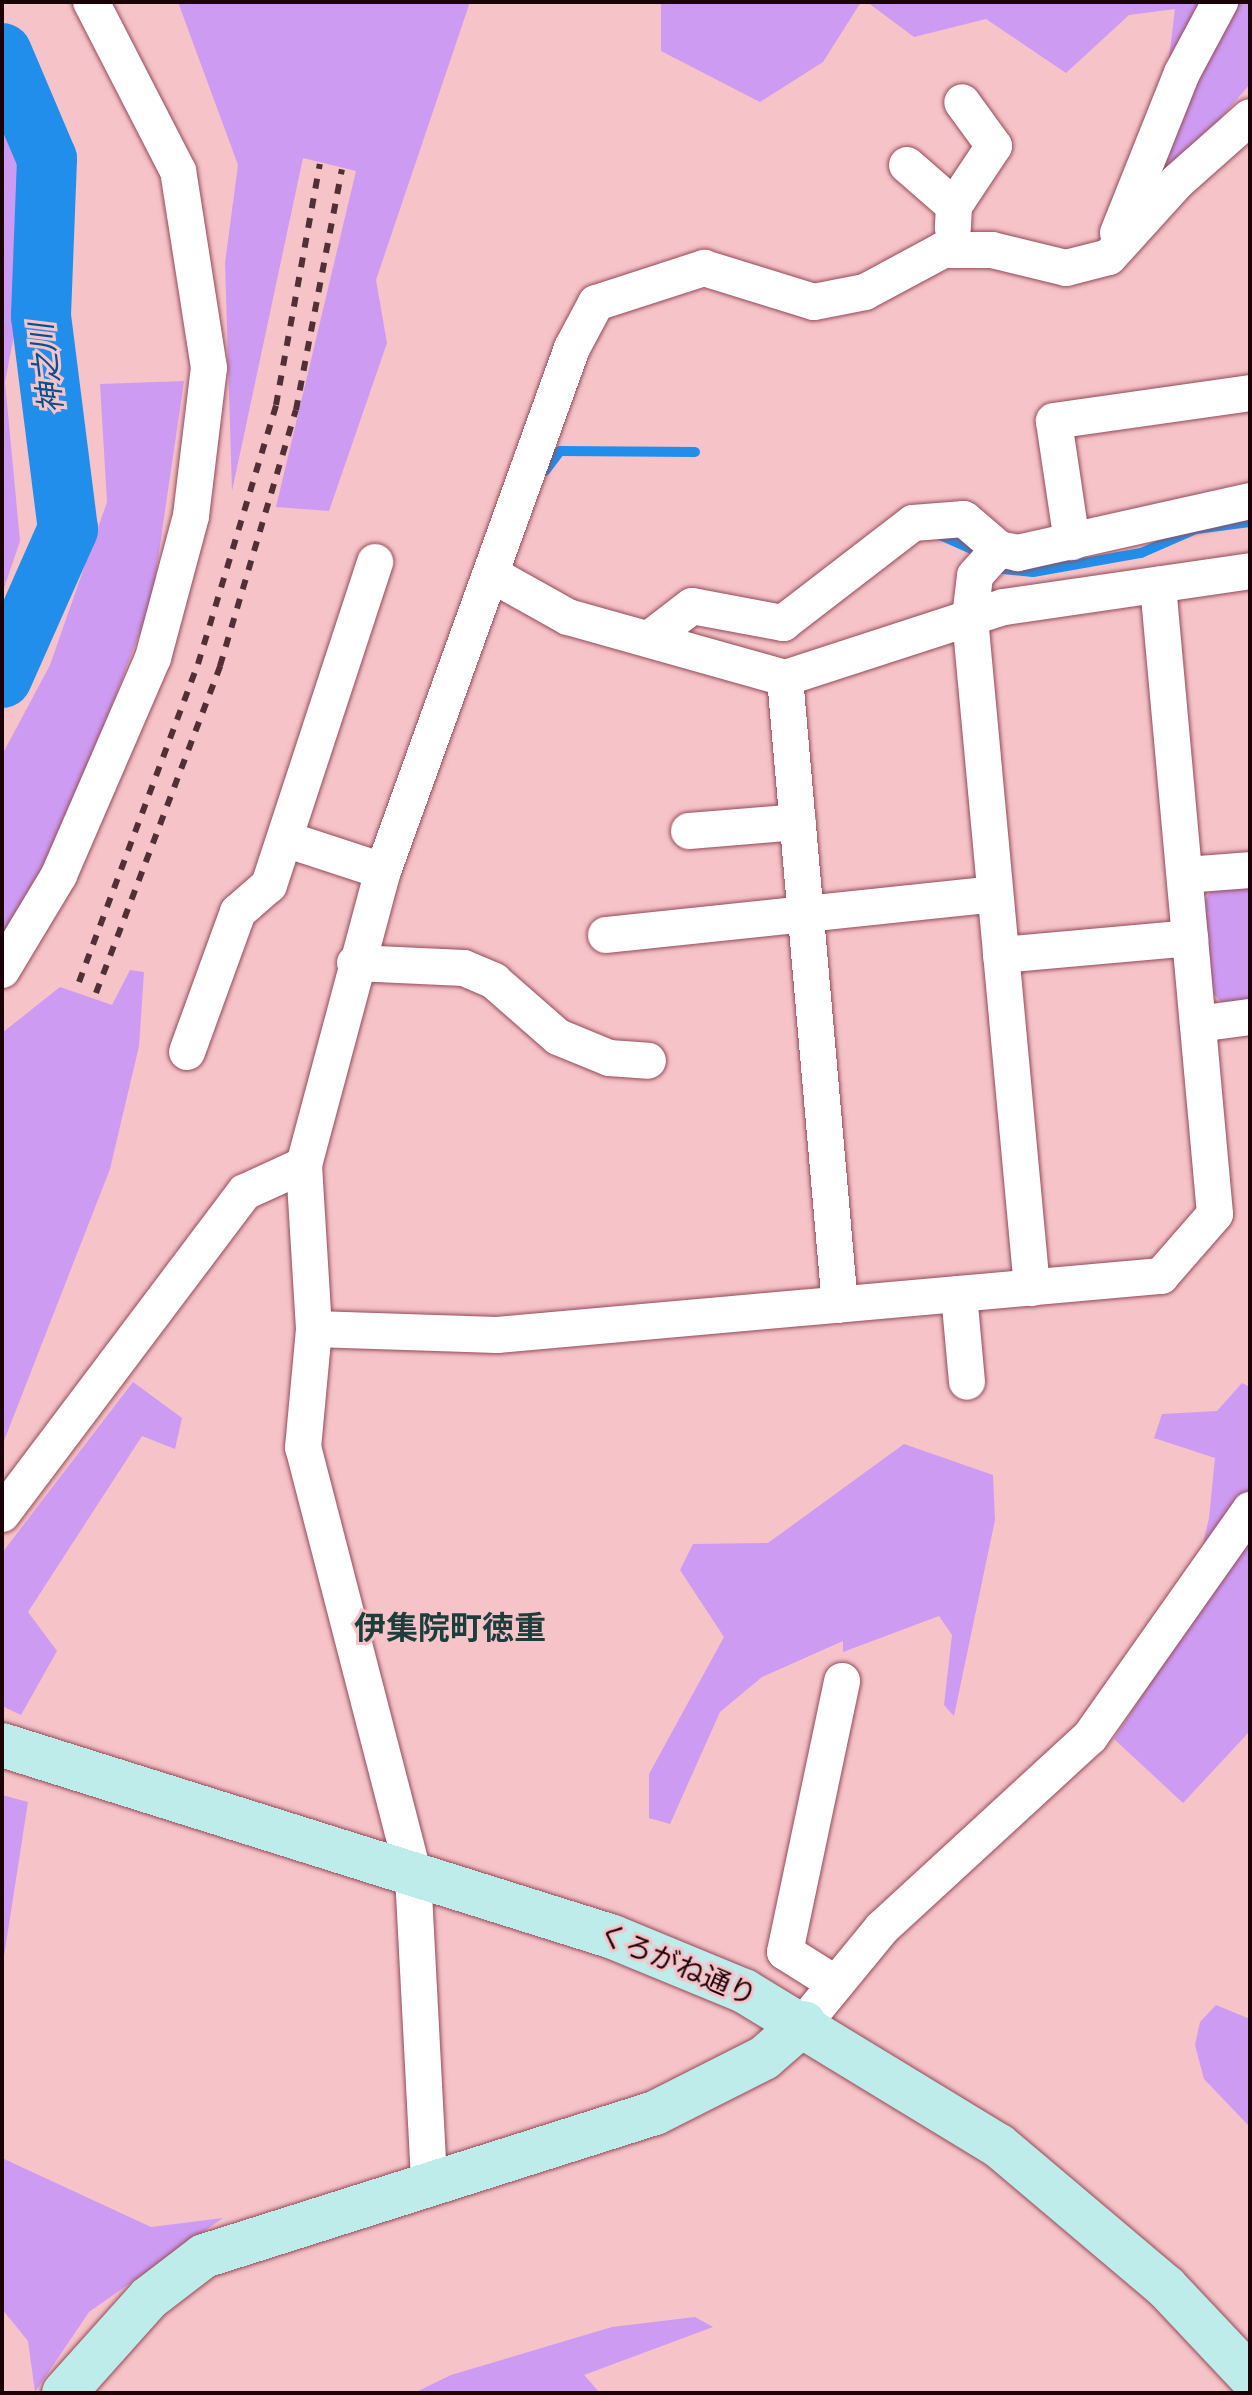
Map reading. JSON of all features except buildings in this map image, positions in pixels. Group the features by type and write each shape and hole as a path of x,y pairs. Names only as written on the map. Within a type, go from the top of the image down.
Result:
{"street":[{"path":"2,970 59,875 153,658 191,516 209,368 178,171 91,2"},
{"path":"1109,257 1182,73 1220,2"},
{"path":"953,250 954,206 994,146 962,102"},
{"path":"429,2180 413,1872 308,1478 303,1448 314,1329 304,1165 355,963 383,871 572,348 596,303 704,268 814,302 865,292 953,250 992,250 1066,268 1109,257 1250,117"},
{"path":"907,165 954,206"},
{"path":"1072,542 1054,421 1250,393"},
{"path":"987,562 1250,501"},
{"path":"649,639 692,606 783,623 913,523 964,519 987,562 970,618 1032,1288"},
{"path":"187,1052 238,912 269,885 375,562"},
{"path":"491,574 568,617 785,678 970,618 1250,571"},
{"path":"314,1329 497,1335 1161,1276 1215,1214 1158,585"},
{"path":"785,678 840,1305"},
{"path":"689,831 798,822"},
{"path":"285,839 383,871"},
{"path":"1185,875 1250,870"},
{"path":"606,935 995,894"},
{"path":"1001,955 1190,938"},
{"path":"355,963 464,968 494,981 558,1037 609,1058 648,1061"},
{"path":"1198,1024 1250,1017"},
{"path":"2,1514 245,1192 304,1165"},
{"path":"959,1294 967,1382"},
{"path":"64,2393 149,2298 204,2256 429,2180 655,2113 764,2058 804,2023 882,1928 1090,1737 1250,1510"},
{"path":"836,1984 785,1952 842,1681"},
{"name":"くろがね通り","path":"2,1745 413,1872 671,1959 804,2023 999,2146 1166,2287 1250,2376"}],"shaded area":[{"path":"178,2 470,2 376,280 387,343 329,511 276,507 356,171 303,158 232,491 225,263 238,165"},
{"path":"661,2 861,2 823,62 760,102 661,51"},
{"path":"867,2 1250,2 1250,84 1166,182 1155,172 1175,9 1129,15 1066,73 986,19 914,37"},
{"path":"2,131 20,137 19,309 5,382 20,541 2,594"},
{"path":"184,381 152,600 77,797 24,908 2,934 2,755 50,665 107,502 100,384"},
{"path":"1250,885 1250,1000 1222,1003 1212,992 1204,903 1212,888"},
{"path":"130,970 144,972 139,1046 110,1169 2,1446 2,1033 60,987 112,1005"},
{"path":"133,1382 182,1418 175,1449 142,1436 28,1612 57,1651 21,1715 2,1706 2,1553"},
{"path":"1242,1383 1250,1387 1250,1731 1183,1803 1114,1739 1181,1636 1209,1518 1215,1458 1154,1438 1162,1414 1217,1411"},
{"path":"904,1444 993,1475 995,1520 954,1716 944,1705 952,1635 939,1616 843,1652 843,1641 762,1677 720,1712 670,1824 649,1818 649,1774 724,1637 680,1570 693,1544 768,1543"},
{"path":"2,1795 28,1802 2,1969"},
{"path":"1216,2005 1250,2019 1250,2127 1204,2079 1195,2045 1200,2022"},
{"path":"2,2158 151,2227 223,2218 89,2312 35,2392 28,2341 2,2309"},
{"path":"695,2317 713,2327 584,2375 600,2393 414,2393 451,2375 612,2327"}],"waterway":[{"name":"神之川","path":"2,53 47,159 41,316 68,529 2,678"},
{"path":"545,471 560,451 695,452"},
{"path":"993,568 1033,572 1141,553 1196,529 1250,522"},
{"path":"940,535 972,549"}],"railway":[{"path":"79,982 198,664 276,405 320,164"},
{"path":"96,993 220,666 296,410 342,169"}],"district":[{"name":"伊集院町徳重","path":"450,1629"}]}
